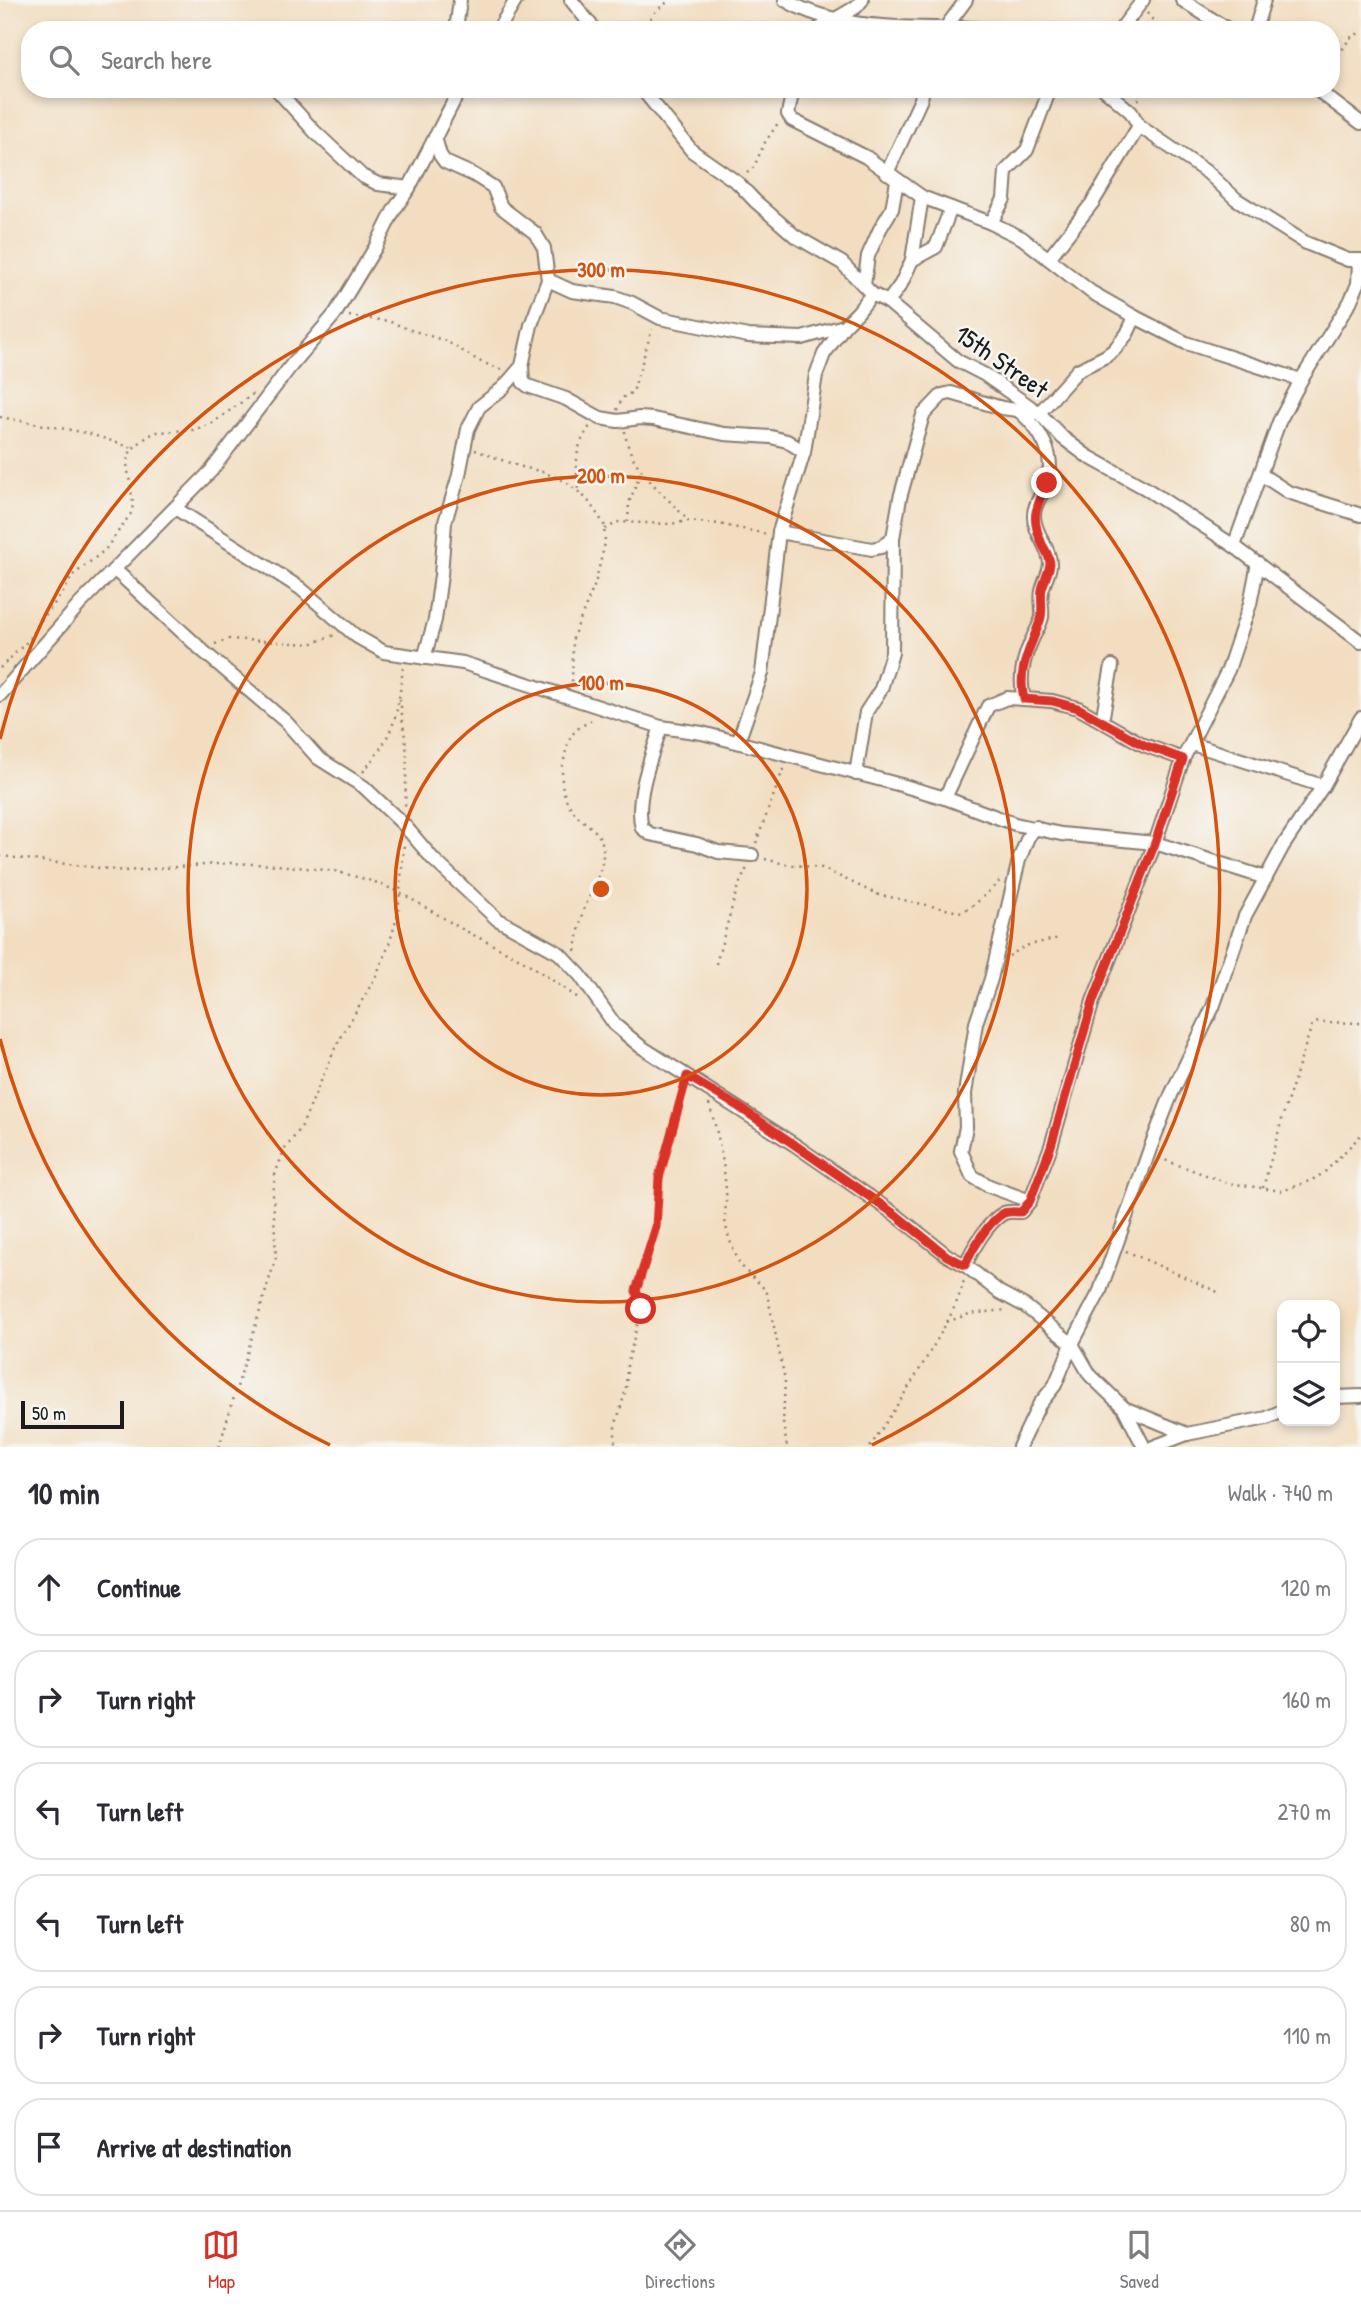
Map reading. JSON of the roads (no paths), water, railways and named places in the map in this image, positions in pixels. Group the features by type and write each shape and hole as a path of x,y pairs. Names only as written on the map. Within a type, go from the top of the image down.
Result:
{"street":[{"path":"457,21 460,0"},
{"path":"503,21 516,0"},
{"path":"571,0 587,21"},
{"path":"785,0 840,21"},
{"path":"834,20 856,7 862,0"},
{"path":"946,21 966,0"},
{"path":"1182,0 1215,21"},
{"path":"1258,21 1264,0"},
{"path":"1127,21 1141,2"},
{"path":"284,98 315,132 362,176 378,184 409,188"},
{"path":"0,695 37,652 211,471 289,367 335,314 409,188 455,98"},
{"name":"15th Street","path":"649,98 692,151 738,183 795,236 842,263 868,289 888,302 958,361 985,375 1039,413 1063,438 1087,456 1146,488 1234,546 1361,642"},
{"path":"791,98 788,114 797,123 866,157 922,197 1022,238 1091,292 1135,317 1186,343 1301,380"},
{"path":"738,742 762,674 779,534 804,452 816,374 824,354 844,326 859,312 868,289 868,256 892,209 892,177 921,98"},
{"path":"990,223 1004,199 1006,171 1027,150 1047,98"},
{"path":"1115,98 1131,112 1139,125 1208,173 1236,199 1306,243 1338,257 1360,261 1360,285 1301,380 1279,422 1234,546"},
{"path":"1328,98 1361,122"},
{"path":"1049,258 1093,202 1139,125"},
{"path":"424,658 435,620 445,522 468,429 479,407 519,371 531,325 548,281 544,248 535,233 501,207 494,187 445,162 435,137"},
{"path":"888,302 901,284 912,260 922,197"},
{"path":"912,260 936,247 951,208"},
{"path":"548,281 572,290 615,297 660,318 718,331 802,338 844,326"},
{"path":"856,774 866,712 881,689 892,653 893,538 900,498 923,415 942,395 951,393 1019,411 1039,413 1078,370 1114,350 1127,334 1135,317"},
{"path":"519,371 523,382 528,386 566,399 605,419 653,419 724,434 771,437 787,441 804,452"},
{"path":"1019,411 1038,430 1050,462 1047,483 1039,498 1034,517 1050,565 1042,590 1042,617 1025,656 1020,680 1024,699"},
{"path":"1262,475 1288,492 1361,515"},
{"path":"175,508 300,588 373,647 395,655 463,663 661,727 702,733 945,798 1003,820 1060,834 1155,843 1266,878"},
{"path":"779,534 872,549 881,547 893,538"},
{"path":"966,1266 975,1245 998,1217 1005,1213 1021,1212 1030,1201 1051,1146 1093,1001 1155,843 1183,759 1228,670 1250,604 1258,563"},
{"path":"115,570 202,651 286,722 318,758 357,780 404,825 433,859 497,919 553,948 570,964 615,1025 640,1046 739,1107 896,1215 947,1256 966,1266 999,1292 1025,1306 1072,1344 1090,1375 1124,1408 1144,1447"},
{"path":"1102,721 1112,666"},
{"path":"945,798 988,706 1007,698 1052,701 1078,708 1144,745 1183,759"},
{"path":"1019,1447 1039,1405 1055,1385 1072,1344 1100,1291 1171,1095 1213,1007 1245,916 1283,846 1323,786 1361,718"},
{"path":"661,727 650,758 641,803 642,828 650,834 697,844 718,852 752,855"},
{"path":"1192,744 1323,786"},
{"path":"1030,1201 989,1186 972,1176 961,1151 966,1127 965,1094 976,1023 987,996 1019,860 1028,837 1036,827"},
{"path":"1340,1397 1361,1396"},
{"path":"1124,1408 1187,1434"},
{"path":"1153,1447 1187,1434 1268,1418 1277,1414"}]}
